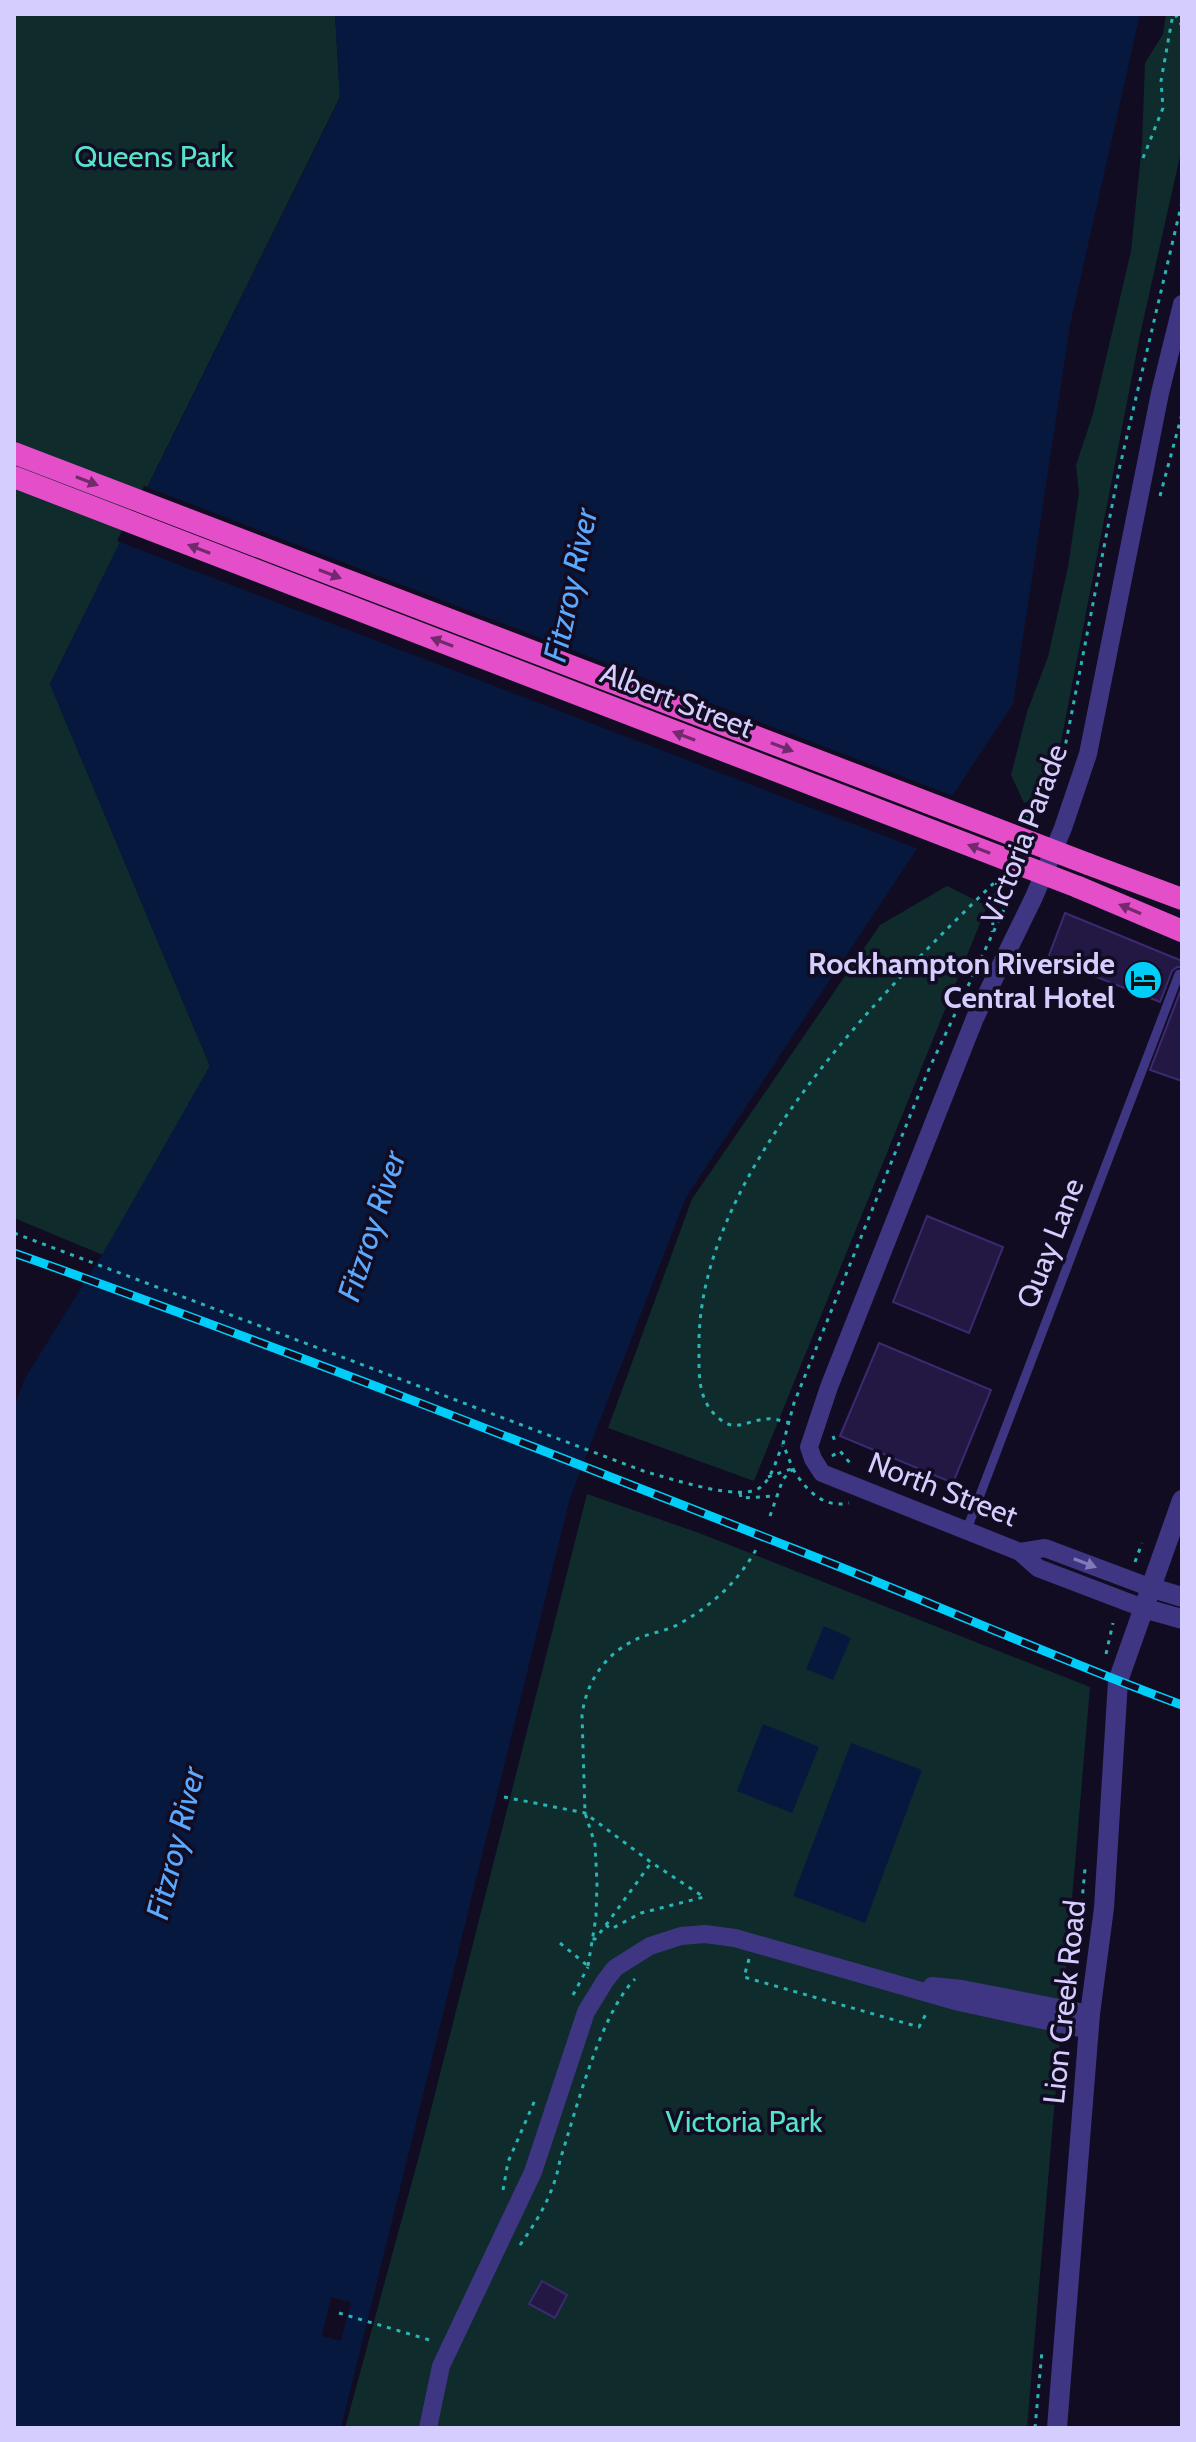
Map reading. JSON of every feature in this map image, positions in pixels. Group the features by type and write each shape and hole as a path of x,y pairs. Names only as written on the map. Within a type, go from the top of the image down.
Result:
{"highway":[{"name":"Albert Street","path":"14,453 1182,899"},
{"name":"Albert Street","path":"14,477 1078,887 1182,931"}],"street":[{"name":"Victoria Parade","path":"844,1483 822,1473 809,1447 829,1387 969,1032 1034,897 1063,828 1088,754 1157,408 1182,304"},
{"name":"North Street","path":"844,1483 1020,1552 1038,1568 1143,1608 1182,1619"},
{"name":"Lion Creek Road","path":"1057,2428 1090,2022 1104,1908 1118,1681 1182,1500"},
{"name":"North Street","path":"1020,1552 1045,1548 1182,1597"},
{"path":"428,2428 441,2366 533,2172 586,2012 615,1968 650,1946 681,1936 705,1934 735,1938 959,2002 1090,2022"}],"lane":[{"name":"Quay Lane","path":"967,1529 1179,974"}],"path":[{"path":"1174,14 1182,26"},
{"path":"1143,158 1163,108 1161,81 1174,14"},
{"path":"14,1233 646,1472 740,1493 759,1488 768,1477 790,1423 765,1419 740,1426 728,1425 711,1412 702,1392 698,1317 707,1274 727,1219 770,1140 831,1059 911,963 997,880 992,935"},
{"path":"783,1444 793,1469"},
{"path":"831,1456 840,1451"},
{"path":"768,1477 793,1469"},
{"path":"770,1516 783,1479 793,1469"},
{"path":"740,1493 741,1498 776,1496"},
{"path":"1133,1566 1142,1543"},
{"path":"570,2003 588,1966 597,1883 595,1844 585,1813 582,1715 593,1676 631,1641 677,1626 718,1597 737,1580 758,1546"},
{"path":"1105,1661 1113,1623"},
{"path":"504,1797 585,1813 704,1897 641,1913 611,1929 606,1925"},
{"path":"1075,1966 1086,1858"},
{"path":"592,1939 652,1863"},
{"path":"560,1943 594,1972"},
{"path":"740,1956 749,1958 744,1977 919,2027 925,2011 939,2014"},
{"path":"521,2245 543,2211 556,2182 560,2160 609,2017 622,1994 637,1977"},
{"path":"501,2197 508,2162 540,2089"},
{"path":"339,2313 436,2342 429,2351"}],"green space":[{"name":"Queens Park","path":"14,14 335,14 340,97 50,684 210,1066 103,1255 14,1218"},
{"path":"1166,14 1182,14 1182,147 1140,335 1051,793 1024,803 1011,775 1027,712 1048,657 1068,567 1079,493 1076,465 1093,414 1131,251 1142,144 1145,63 1163,34"},
{"path":"947,886 987,906 754,1481 608,1428 692,1199 880,925"},
{"name":"Victoria Park","path":"587,1494 699,1533 1090,1687 1027,2428 345,2428 422,2145"}],"water":[{"name":"Fitzroy River","path":"335,14 1140,14 1070,325 1013,704 686,1197 570,1498 341,2428 14,2428 14,1408 24,1380 109,1243 210,1066 50,684 340,98"},
{"path":"824,1626 851,1638 833,1680 806,1669"},
{"path":"763,1724 819,1747 792,1813 737,1791"},
{"path":"851,1743 922,1770 865,1923 793,1896"}],"pier":[{"path":"144,486 956,797 921,850 117,541"},
{"path":"331,2297 351,2302 341,2341 322,2336"}],"building":[{"name":"Rockhampton Riverside Central Hotel","path":"1065,913 1182,961 1182,967 1172,971 1160,1002 1048,958"},
{"path":"1182,987 1182,1081 1150,1070"},
{"path":"927,1216 1003,1247 969,1333 893,1302"},
{"path":"879,1343 991,1390 953,1483 840,1436"},
{"path":"542,2281 567,2295 555,2318 529,2304"}],"railway":[{"path":"14,1253 211,1324 504,1436 1182,1705"}],"place":[{"name":"Rockhampton Riverside Central Hotel","path":"1143,980"}]}
